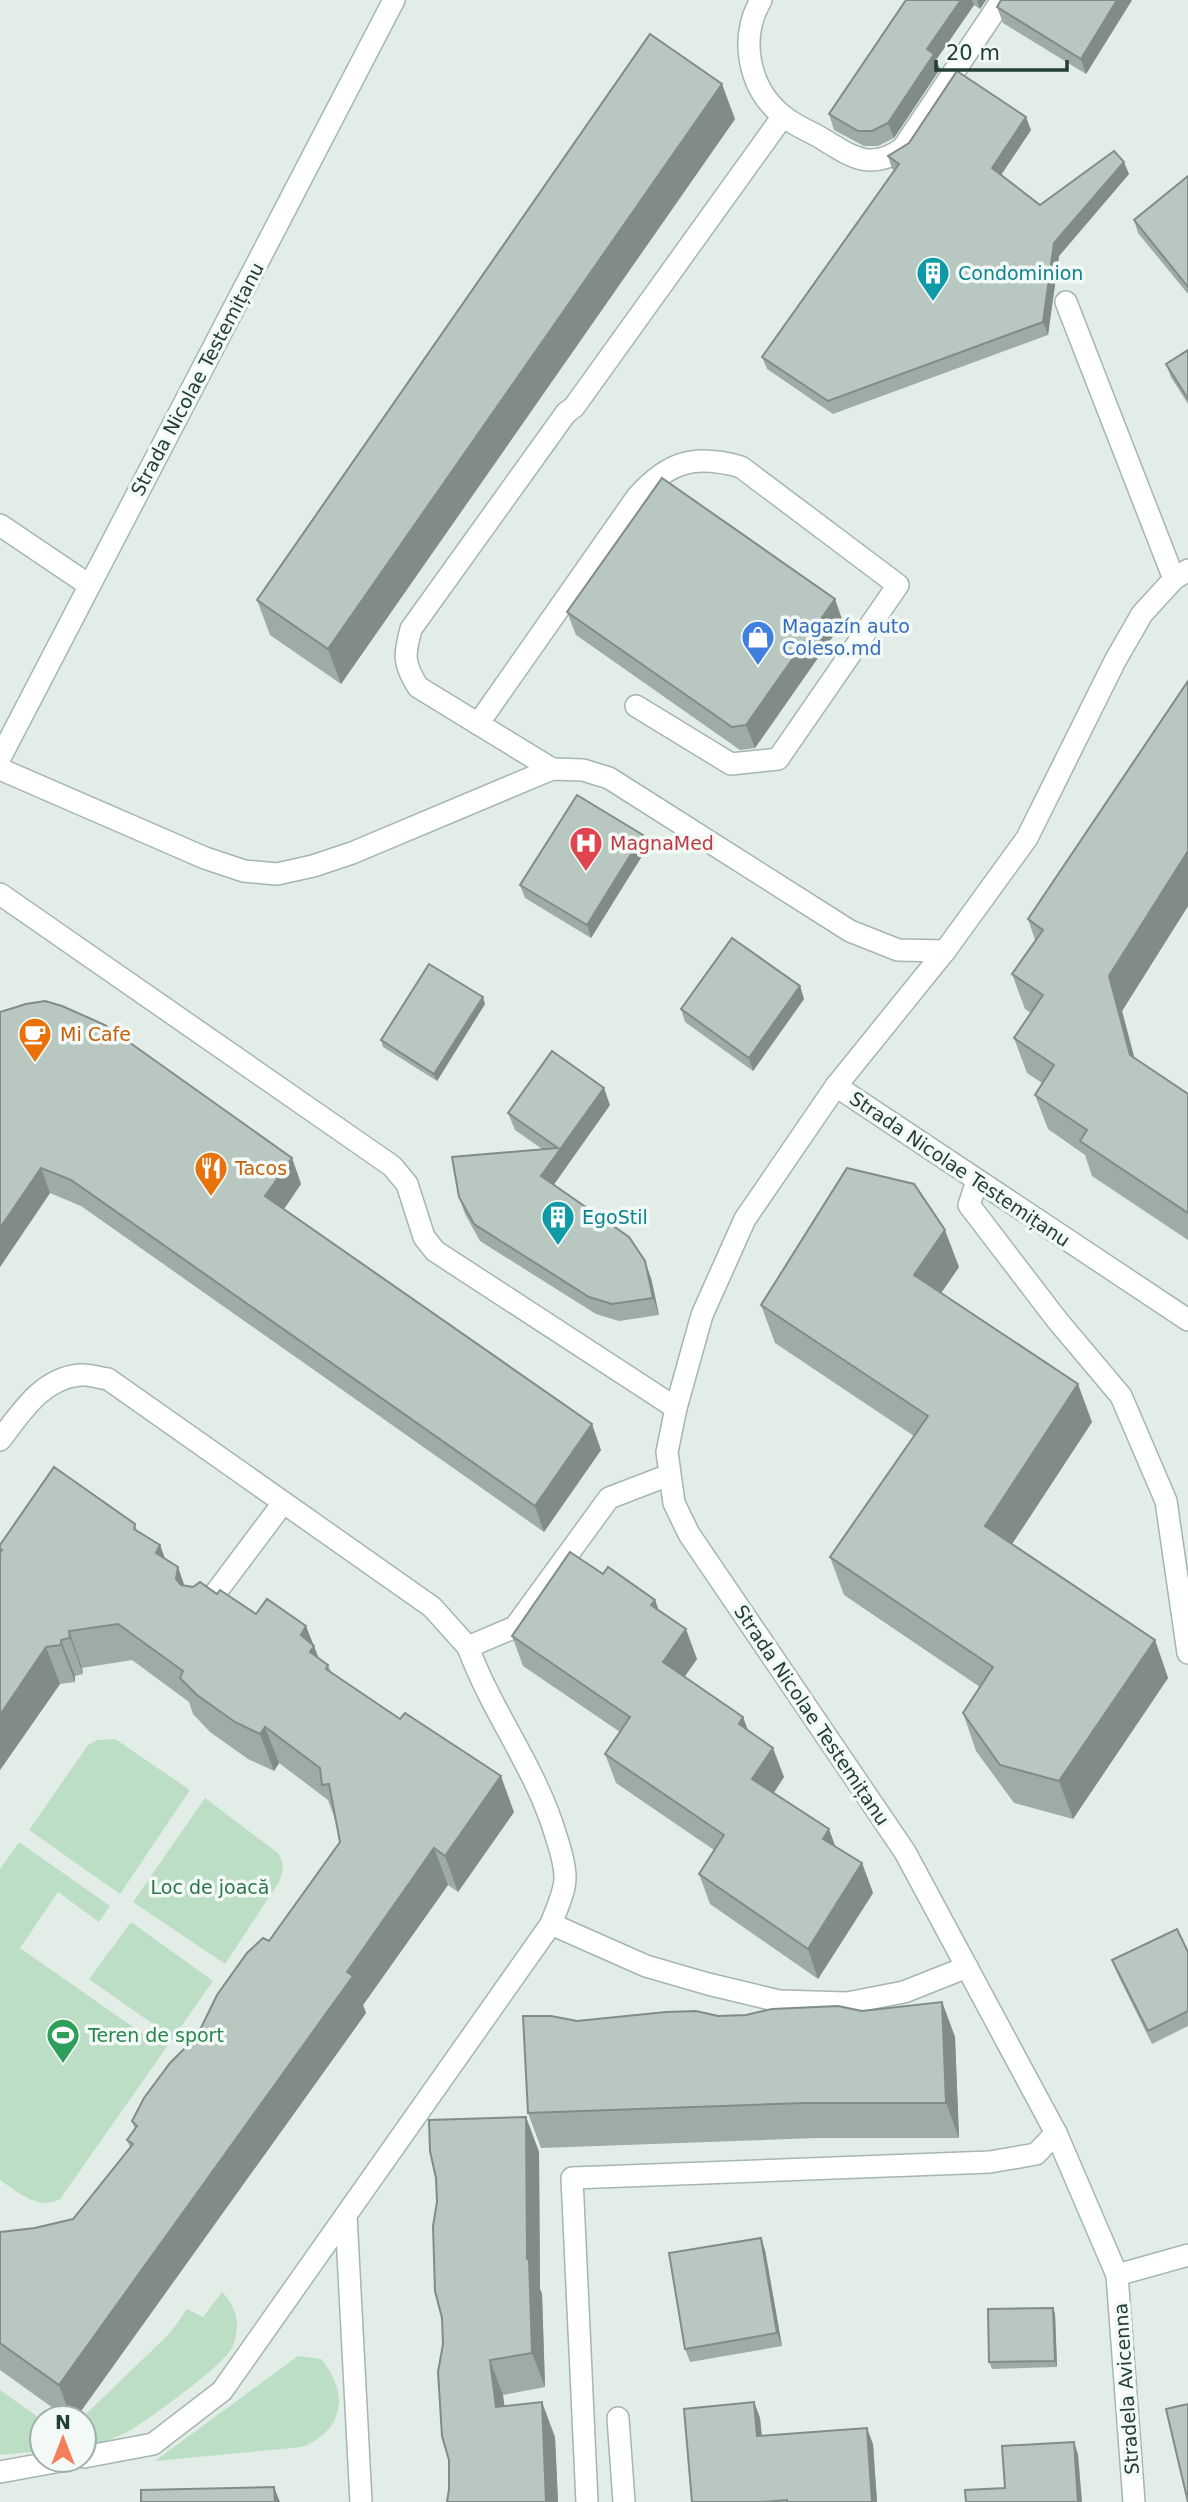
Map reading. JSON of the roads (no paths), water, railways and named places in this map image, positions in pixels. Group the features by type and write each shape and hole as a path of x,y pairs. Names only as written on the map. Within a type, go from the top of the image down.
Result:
{"street":[{"name":"Strada Nicolae Testemițanu","path":"0,758 394,0"},
{"path":"761,0 752,16 748,42 751,67 763,94 783,116 854,157 872,162 890,158 903,148 1002,0"},
{"path":"552,769 418,687 408,671 404,655 411,629 783,116"},
{"path":"1066,302 1181,575"},
{"path":"478,724 637,497 662,472 682,464 699,460 741,467 898,585 778,759 731,764 636,706"},
{"path":"0,525 89,585"},
{"name":"Strada Nicolae Testemițanu","path":"1117,2275 1056,2133 905,1852 689,1534 674,1503 667,1452 676,1408 702,1315 745,1219 836,1087 945,951 1027,838 1142,614 1181,575"},
{"path":"0,769 205,858 244,871 276,874 313,866 352,853 552,769 583,770 609,778 850,931 898,950 945,951"},
{"path":"0,894 392,1166 407,1184 424,1237 435,1251 676,1408"},
{"name":"Strada Nicolae Testemițanu","path":"836,1087 1188,1320"},
{"path":"977,1181 970,1205 1057,1320 1121,1396 1166,1501 1188,1653"},
{"path":"0,1440 30,1400 55,1381 81,1375 108,1379 432,1607 468,1647 479,1677 519,1746 547,1804 559,1845 565,1879 551,1924 222,2391 153,2444 98,2454"},
{"path":"468,1647 515,1627 609,1498 669,1475"},
{"path":"202,1611 283,1503"},
{"path":"551,1924 646,1966 779,2001 847,2003 904,1993 968,1967"},
{"path":"587,2502 572,2178 990,2162 1036,2154 1056,2133"},
{"path":"346,2215 361,2502"},
{"path":"1117,2275 1188,2255"},
{"name":"Stradela Avicenna","path":"1117,2275 1134,2502"},
{"path":"618,2418 624,2502"},
{"path":"0,2472 28,2467"}],"place":[{"name":"Condominion","path":"933,303"},
{"name":"Magazín auto Coleso.md","path":"758,667"},
{"name":"MagnaMed","path":"586,873"},
{"name":"Mi Cafe","path":"35,1064"},
{"name":"Tacos","path":"211,1198"},
{"name":"EgoStil","path":"558,1247"},
{"name":"Teren de sport","path":"63,2065"}],"park label":[{"name":"Loc de joacă","path":"210,1887"}]}
